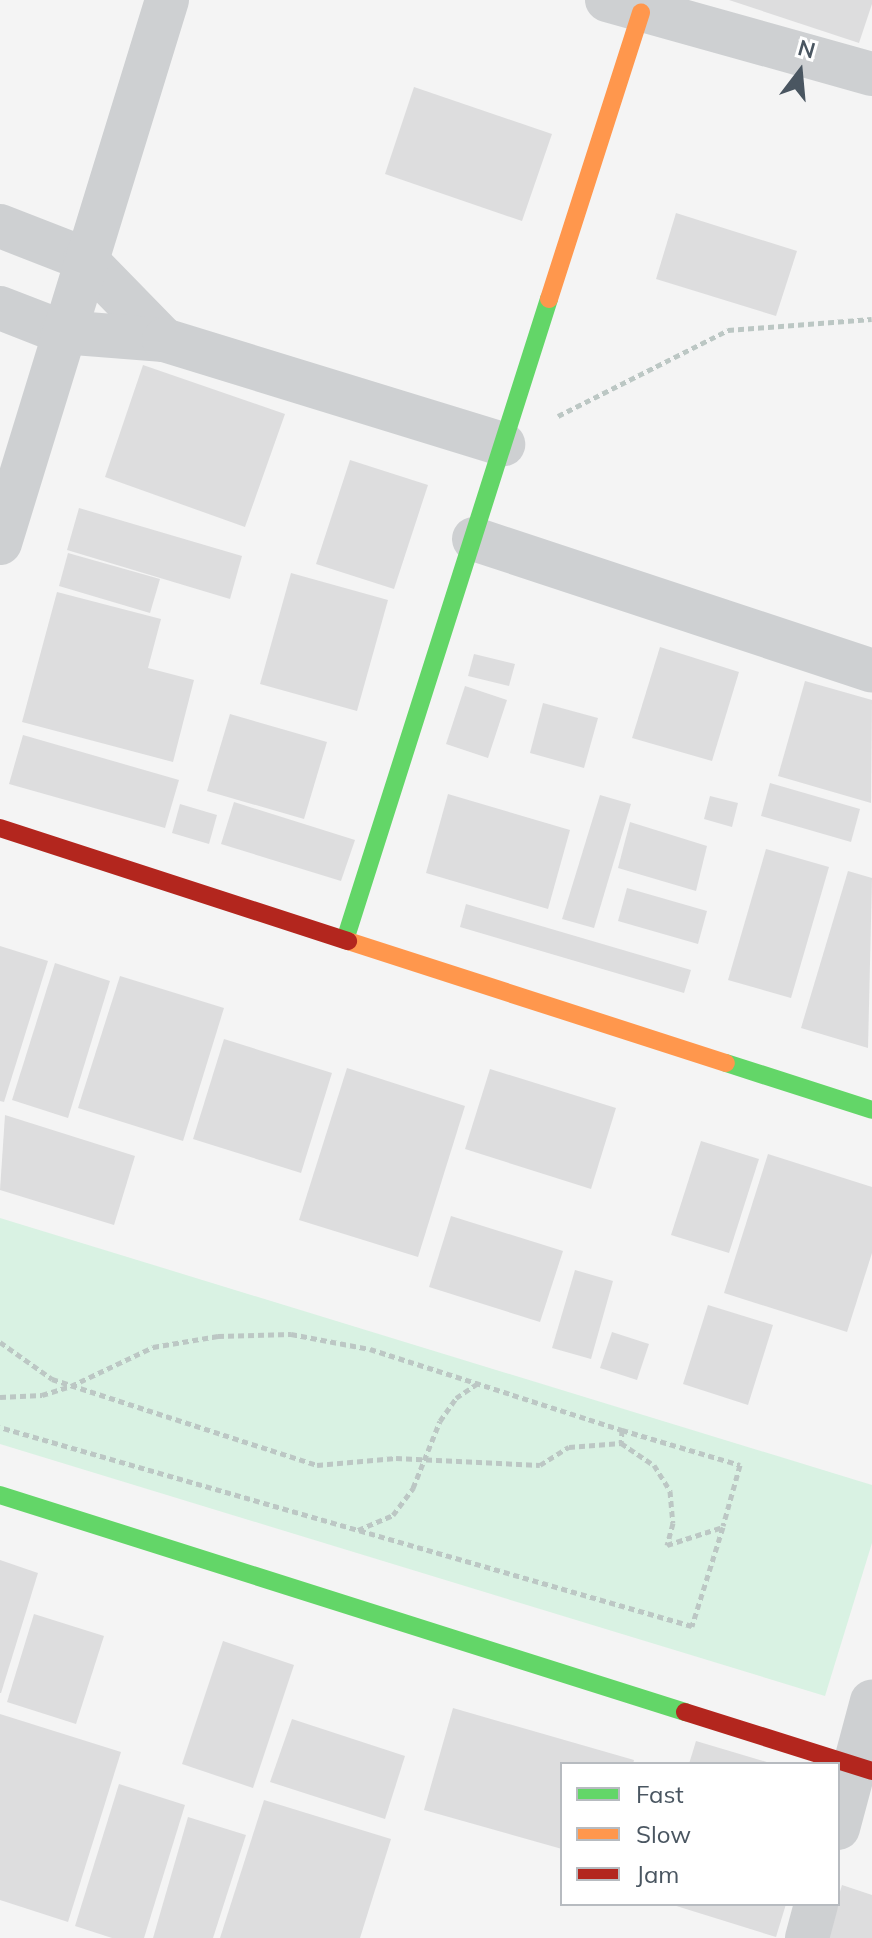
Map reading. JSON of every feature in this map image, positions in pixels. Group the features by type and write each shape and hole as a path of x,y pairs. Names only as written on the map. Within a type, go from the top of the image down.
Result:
{"street":[{"path":"0,543 62,332 167,0"},
{"path":"345,940 503,444 624,6 872,74"},
{"path":"0,226 85,259 164,340"},
{"path":"0,308 62,332 164,340 503,444"},
{"path":"474,539 872,671"},
{"path":"0,828 872,1110"},
{"path":"0,1495 864,1768"},
{"path":"840,1823 864,1768 872,1701"},
{"path":"807,1938 815,1906"}],"path":[{"path":"503,444 728,330 872,319"},
{"path":"0,1397 42,1395 71,1386 153,1347 218,1336 291,1334 370,1349 740,1465 692,1626 0,1427"},
{"path":"0,1342 52,1379 317,1465 396,1458 540,1465 569,1447 621,1443 654,1465 670,1491 673,1523 667,1545 723,1527"},
{"path":"357,1530 393,1515 413,1488 440,1421 456,1398 477,1384"},
{"path":"621,1443 622,1430"}],"green space":[{"path":"0,1218 872,1485 872,1543 825,1696 0,1444"}],"building":[{"path":"729,0 872,0 872,4 859,43"},
{"path":"414,87 552,134 522,221 385,174"},
{"path":"676,213 797,251 776,316 656,279"},
{"path":"143,365 285,414 245,527 105,477"},
{"path":"350,460 428,485 394,589 316,564"},
{"path":"79,508 242,556 230,599 67,550"},
{"path":"68,553 160,579 150,613 59,586"},
{"path":"291,573 388,600 357,711 260,684"},
{"path":"57,592 161,619 148,668 194,680 173,762 22,722"},
{"path":"660,647 739,672 712,761 632,738"},
{"path":"474,654 515,664 509,686 468,676"},
{"path":"805,681 872,700 871,803 778,776"},
{"path":"465,686 507,700 488,758 446,744"},
{"path":"543,703 598,718 584,768 530,753"},
{"path":"230,714 327,742 304,819 207,791"},
{"path":"23,735 179,780 165,828 9,784"},
{"path":"770,783 860,809 851,842 761,816"},
{"path":"448,794 570,830 548,909 426,873"},
{"path":"600,795 631,804 594,928 562,919"},
{"path":"710,796 738,803 732,827 704,819"},
{"path":"234,802 355,840 341,881 221,844"},
{"path":"180,804 217,815 209,844 172,833"},
{"path":"630,822 707,846 696,891 618,868"},
{"path":"766,849 829,867 791,998 728,980"},
{"path":"848,871 872,878 868,1048 801,1028"},
{"path":"627,888 707,911 698,944 618,921"},
{"path":"466,904 691,970 684,993 460,927"},
{"path":"0,946 48,961 4,1102 0,1101"},
{"path":"55,963 110,981 68,1118 12,1100"},
{"path":"120,976 224,1008 183,1141 78,1108"},
{"path":"224,1039 332,1073 301,1173 193,1139"},
{"path":"347,1068 465,1106 418,1257 299,1220"},
{"path":"490,1069 616,1108 591,1189 465,1149"},
{"path":"5,1115 135,1156 114,1225 0,1190"},
{"path":"701,1141 759,1159 729,1253 671,1235"},
{"path":"768,1154 872,1187 872,1253 847,1332 724,1293"},
{"path":"451,1216 563,1251 540,1322 429,1287"},
{"path":"575,1270 613,1281 591,1359 552,1348"},
{"path":"708,1305 773,1325 748,1405 683,1384"},
{"path":"612,1332 649,1344 637,1380 600,1368"},
{"path":"0,1560 38,1573 1,1693 0,1693"},
{"path":"34,1614 104,1636 76,1724 7,1702"},
{"path":"223,1641 294,1665 253,1788 182,1764"},
{"path":"453,1708 634,1760 560,1762 560,1848 424,1810"},
{"path":"0,1714 121,1752 68,1922 0,1900"},
{"path":"292,1719 405,1756 385,1819 270,1782"},
{"path":"696,1741 767,1762 690,1762"},
{"path":"119,1784 185,1805 144,1938 112,1938 75,1926"},
{"path":"264,1800 391,1839 360,1938 220,1938"},
{"path":"188,1817 246,1835 213,1938 153,1938"},
{"path":"842,1885 872,1895 872,1938 826,1938 836,1906 840,1906"},
{"path":"676,1906 785,1906 776,1937"}],"traffic: fast":[{"path":"345,940 549,299"},
{"path":"726,1063 872,1110"},
{"path":"0,1495 685,1712"}],"traffic: slow":[{"path":"549,299 641,12"},
{"path":"348,941 726,1063"}],"traffic: jam":[{"path":"0,828 348,941"},
{"path":"685,1712 872,1771"}]}
